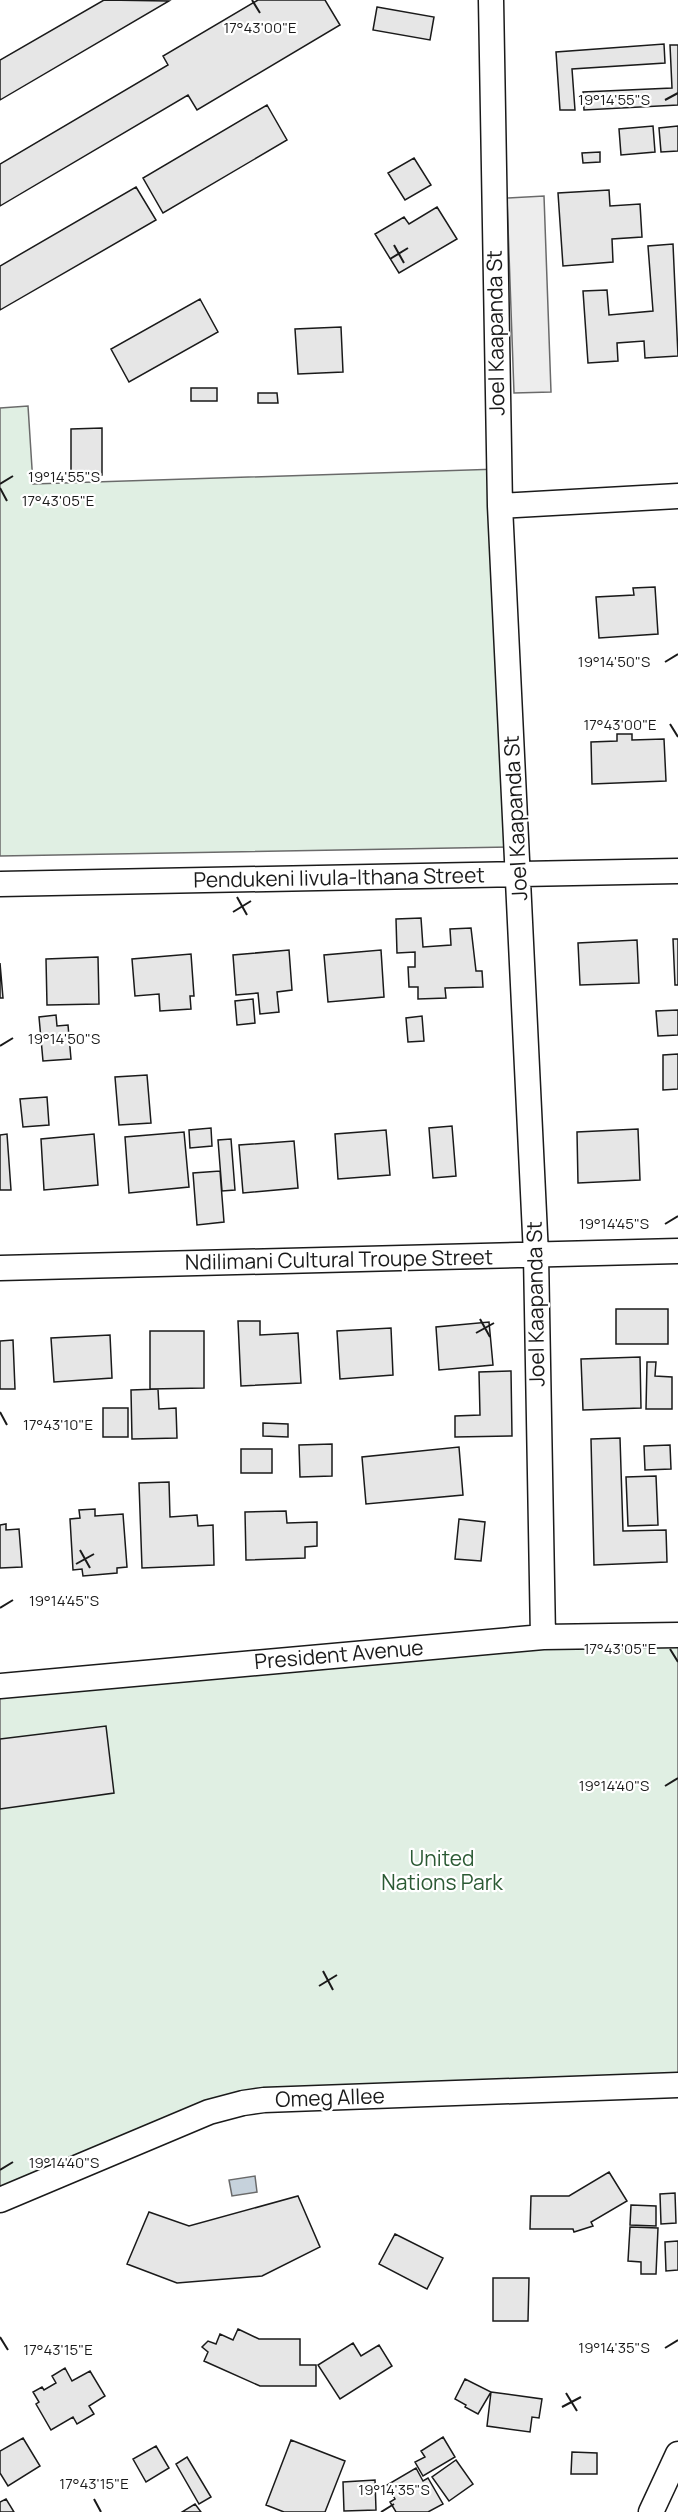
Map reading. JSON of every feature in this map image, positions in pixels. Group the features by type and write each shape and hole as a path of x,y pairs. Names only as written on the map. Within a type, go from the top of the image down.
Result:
{"street":[{"name":"Joel Kaapanda St","path":"490,0 500,506 536,1255 543,1637"},
{"path":"500,506 678,496"},
{"name":"Pendukeni Iivula-Ithana Street","path":"0,884 519,876 678,871"},
{"name":"Ndilimani Cultural Troupe Street","path":"0,1268 678,1251"},
{"name":"President Avenue","path":"0,1686 543,1637 678,1635"},
{"name":"Omeg Allee","path":"0,2200 209,2112 243,2103 312,2098 678,2085"},
{"path":"651,2512 678,2454"}],"green space":[{"path":"28,406 33,484 499,469 517,847 0,856 0,408"},
{"name":"United Nations Park","path":"678,1632 678,2087 243,2103 0,2200 0,1686"}],"shaded area":[{"path":"544,196 551,392 514,393 507,198"},
{"path":"255,2176 257,2192 232,2196 229,2180"}],"building":[{"path":"104,0 169,1 0,100 0,60"},
{"path":"258,0 325,0 340,25 197,110 188,95 0,206 0,164 168,65 163,56"},
{"path":"377,7 434,17 430,40 373,30"},
{"path":"664,44 665,63 572,69 575,110 560,110 556,52"},
{"path":"670,45 678,45 678,105 584,110 583,92 672,88"},
{"path":"267,105 287,140 163,213 143,178"},
{"path":"653,126 655,152 621,155 619,129"},
{"path":"678,126 678,151 661,152 659,128"},
{"path":"600,152 600,162 583,163 582,153"},
{"path":"414,158 431,185 405,200 388,173"},
{"path":"136,187 156,220 0,310 0,266"},
{"path":"609,190 610,206 640,204 642,237 612,239 613,262 563,266 558,193"},
{"path":"437,207 457,239 399,273 375,234 404,217 409,224"},
{"path":"673,244 678,356 645,358 644,341 617,343 618,361 588,363 583,291 607,290 609,315 653,311 648,246"},
{"path":"200,299 218,332 129,382 111,349"},
{"path":"341,327 343,372 298,374 295,329"},
{"path":"191,388 217,388 217,401 191,401"},
{"path":"258,393 277,393 278,403 258,403"},
{"path":"102,428 102,475 71,475 71,429"},
{"path":"655,587 658,634 599,638 596,597 634,595 633,588"},
{"path":"617,734 632,734 632,740 664,739 666,781 592,784 591,742 617,741"},
{"path":"421,918 423,947 451,945 450,929 471,928 476,971 482,971 483,987 445,988 446,998 418,999 418,987 409,987 408,967 415,967 415,952 397,953 396,919"},
{"path":"673,939 678,939 678,985 675,985"},
{"path":"637,940 639,983 580,985 578,943"},
{"path":"289,950 292,990 277,992 279,1012 260,1014 258,993 236,995 233,955"},
{"path":"381,950 384,997 328,1002 324,955"},
{"path":"191,954 194,996 190,996 191,1009 160,1011 159,994 135,996 132,959"},
{"path":"98,957 99,1004 47,1005 46,959"},
{"path":"0,963 3,998 0,998"},
{"path":"253,999 255,1023 237,1025 235,1001"},
{"path":"678,1010 678,1035 658,1036 656,1011"},
{"path":"56,1015 57,1026 68,1025 71,1059 43,1061 39,1017"},
{"path":"422,1016 424,1041 408,1042 406,1018"},
{"path":"678,1054 678,1089 663,1090 663,1055"},
{"path":"147,1075 151,1123 119,1125 115,1077"},
{"path":"47,1097 49,1125 23,1127 20,1099"},
{"path":"452,1126 456,1176 433,1178 429,1128"},
{"path":"211,1128 212,1146 190,1148 189,1130"},
{"path":"638,1129 640,1180 578,1183 577,1132"},
{"path":"386,1130 390,1175 338,1179 335,1134"},
{"path":"184,1132 189,1187 129,1193 125,1137"},
{"path":"7,1134 11,1190 0,1190 0,1135"},
{"path":"94,1134 98,1185 44,1190 41,1139"},
{"path":"231,1139 235,1190 222,1191 218,1140"},
{"path":"294,1141 298,1188 243,1193 239,1145"},
{"path":"220,1171 224,1222 197,1225 193,1173"},
{"path":"616,1309 668,1309 668,1344 616,1344"},
{"path":"238,1321 260,1321 260,1335 298,1333 301,1383 241,1386"},
{"path":"489,1322 493,1365 439,1370 436,1327"},
{"path":"391,1328 393,1375 340,1379 337,1331"},
{"path":"150,1331 204,1331 204,1388 150,1389"},
{"path":"110,1335 112,1378 54,1382 51,1338"},
{"path":"13,1340 15,1389 0,1389 0,1341"},
{"path":"640,1357 641,1408 583,1410 581,1359"},
{"path":"647,1362 656,1362 655,1376 672,1377 672,1409 646,1409"},
{"path":"511,1371 512,1436 455,1437 455,1416 480,1415 479,1372"},
{"path":"158,1389 159,1409 176,1408 177,1438 132,1439 131,1390"},
{"path":"103,1408 128,1408 128,1437 103,1437"},
{"path":"263,1423 288,1424 288,1437 263,1436"},
{"path":"620,1438 623,1531 666,1530 667,1562 594,1565 591,1439"},
{"path":"332,1444 332,1476 300,1477 299,1445"},
{"path":"670,1445 671,1469 645,1470 644,1446"},
{"path":"459,1447 463,1495 366,1504 362,1457"},
{"path":"241,1449 272,1449 272,1473 241,1473"},
{"path":"656,1476 658,1525 628,1526 626,1477"},
{"path":"169,1482 170,1517 197,1515 198,1526 213,1525 214,1565 142,1568 139,1483"},
{"path":"95,1509 95,1516 123,1514 127,1567 117,1568 117,1573 83,1576 82,1569 73,1570 70,1519 80,1518 79,1510"},
{"path":"286,1511 287,1523 317,1522 317,1546 305,1547 305,1558 246,1560 245,1512"},
{"path":"459,1519 485,1522 481,1561 455,1559"},
{"path":"6,1524 6,1530 19,1529 22,1567 0,1568 0,1525"},
{"path":"106,1726 114,1793 0,1809 0,1739"},
{"path":"609,2172 627,2201 591,2222 593,2226 574,2232 573,2229 530,2229 531,2196 569,2196"},
{"path":"675,2193 676,2223 661,2224 660,2194"},
{"path":"298,2196 320,2247 262,2276 177,2283 127,2264 149,2212 189,2226"},
{"path":"631,2205 656,2206 656,2226 630,2225"},
{"path":"630,2227 658,2228 656,2274 641,2274 641,2262 628,2261"},
{"path":"395,2234 443,2258 427,2289 379,2264"},
{"path":"678,2241 678,2270 666,2271 665,2242"},
{"path":"493,2278 529,2278 528,2321 493,2321"},
{"path":"238,2329 259,2339 300,2339 300,2365 316,2365 316,2386 260,2386 204,2361 208,2352 202,2347 208,2341 216,2344 220,2334 233,2340"},
{"path":"353,2343 361,2356 379,2345 392,2366 340,2399 318,2365"},
{"path":"65,2368 72,2381 90,2371 105,2396 89,2406 94,2414 77,2424 73,2417 51,2430 36,2404 39,2402 33,2392 42,2387 44,2390 56,2383 52,2376"},
{"path":"465,2379 491,2392 478,2414 455,2399"},
{"path":"491,2392 542,2399 539,2418 532,2417 530,2432 487,2426"},
{"path":"443,2437 455,2457 423,2476 415,2462 425,2457 421,2451"},
{"path":"23,2438 40,2466 8,2486 0,2473 0,2451"},
{"path":"291,2440 345,2461 325,2512 284,2512 266,2505"},
{"path":"156,2446 169,2468 146,2482 133,2459"},
{"path":"572,2452 597,2453 597,2474 571,2474"},
{"path":"187,2457 211,2497 199,2504 176,2464"},
{"path":"456,2460 473,2484 449,2501 432,2477"},
{"path":"416,2468 423,2481 428,2478 443,2504 428,2512 396,2512 390,2502 395,2499 387,2485"},
{"path":"375,2480 376,2510 344,2511 343,2482"},
{"path":"6,2499 14,2512 0,2512 0,2502"},
{"path":"195,2504 201,2512 182,2512"}]}
